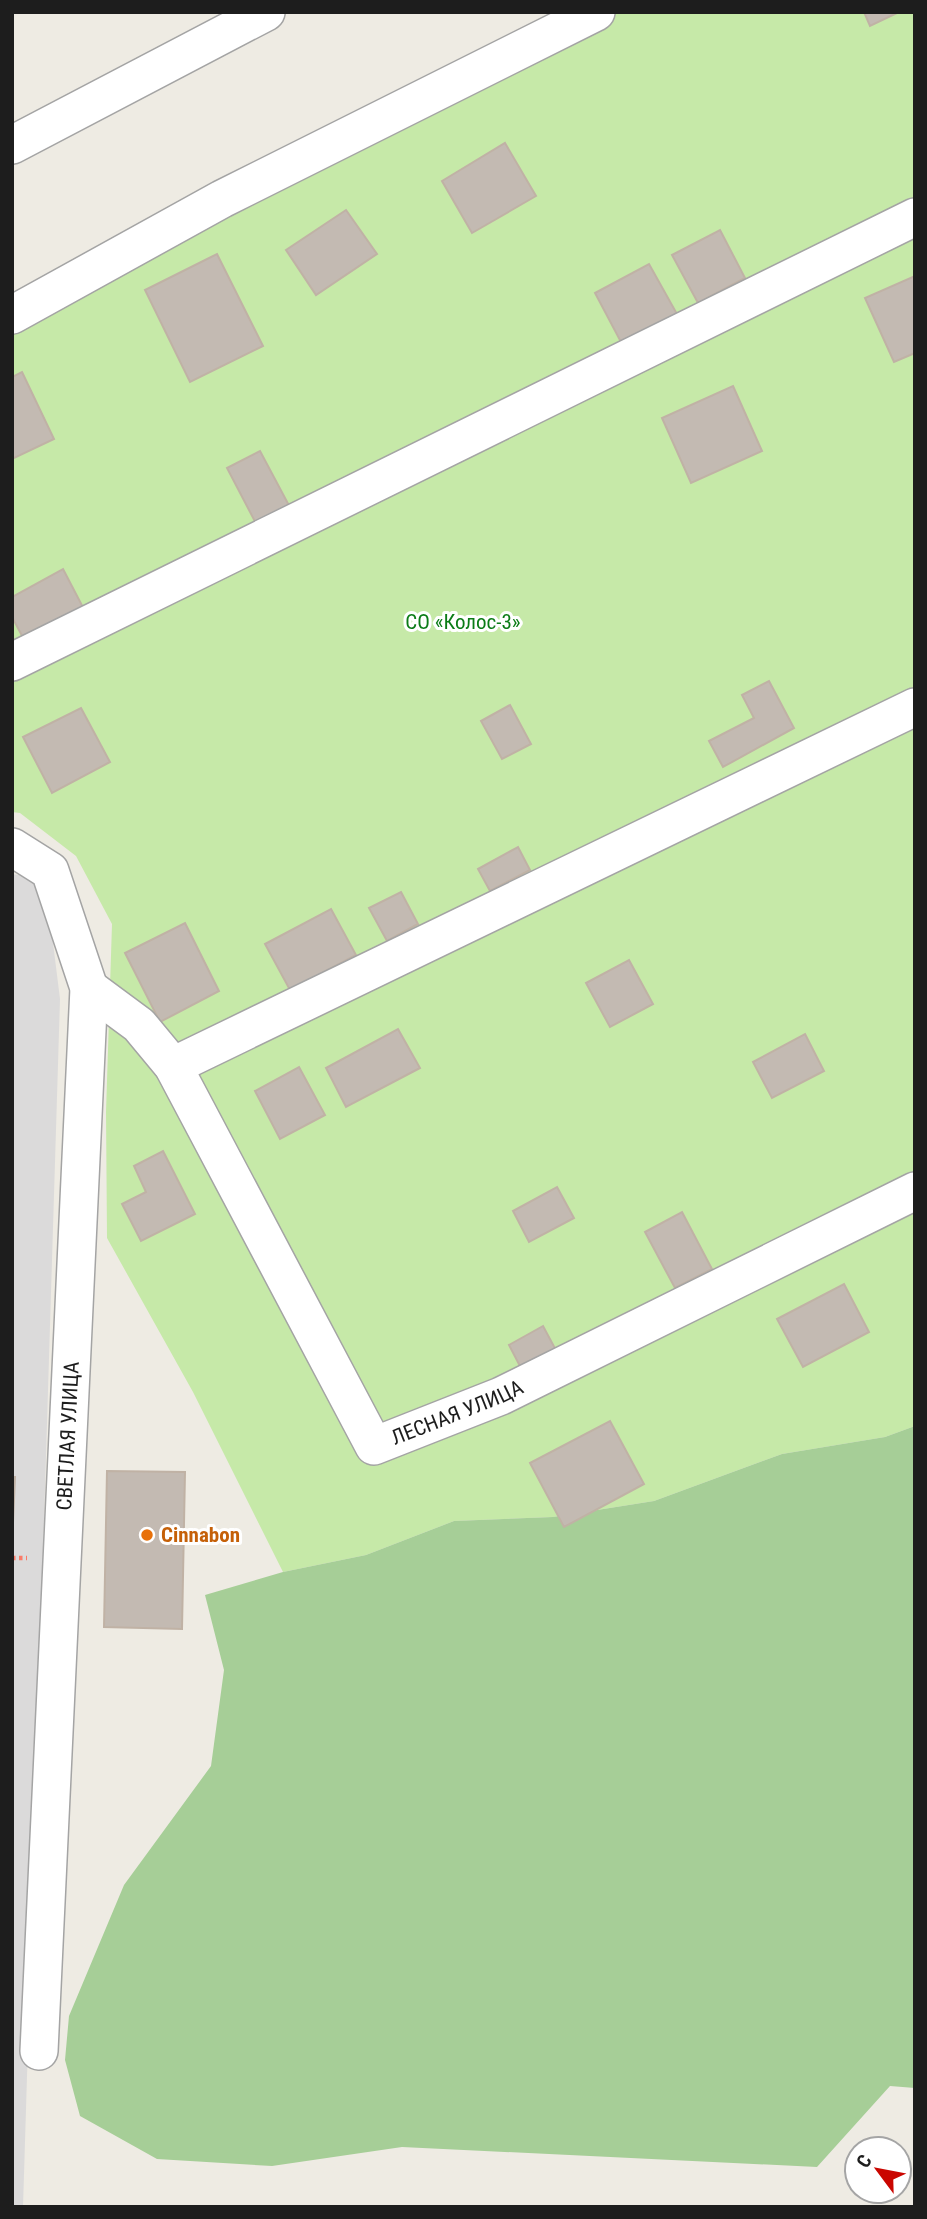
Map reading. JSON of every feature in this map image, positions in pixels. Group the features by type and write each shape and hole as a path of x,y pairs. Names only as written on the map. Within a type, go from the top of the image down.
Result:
{"street":[{"path":"12,145 266,12"},
{"path":"12,315 222,199 596,12"},
{"path":"12,662 915,217"},
{"path":"173,1066 915,707"},
{"name":"СВЕТЛАЯ УЛИЦА","path":"12,847 50,871 89,988 39,2051"},
{"name":"ЛЕСНАЯ УЛИЦА","path":"89,988 139,1025 173,1066 374,1446 501,1396 915,1191"}],"shaded area":[{"path":"12,874 45,879 60,999 23,2207 12,2207"}],"green space":[{"name":"СО «Колос-3»","path":"586,12 915,12 915,1426 885,1437 782,1454 654,1501 553,1517 454,1521 366,1555 283,1572 193,1392 107,1238 106,1112 112,924 76,856 20,813 12,812 12,309"},
{"path":"915,1426 915,2088 890,2086 843,2135 817,2167 402,2147 272,2166 157,2159 80,2116 65,2060 69,2016 124,1885 211,1766 224,1670 205,1595 283,1572 366,1555 454,1521 553,1517 654,1501 782,1454 885,1437"}],"building":[{"path":"864,12 899,12 870,26"},
{"path":"505,143 536,196 472,233 442,181"},
{"path":"346,210 377,254 316,295 286,250"},
{"path":"720,230 745,278 698,303 672,255"},
{"path":"217,254 263,346 190,382 145,290"},
{"path":"649,264 677,314 622,344 595,293"},
{"path":"915,276 915,353 894,362 865,298"},
{"path":"22,372 54,439 12,459 12,377"},
{"path":"733,386 762,451 691,483 662,418"},
{"path":"260,451 293,513 260,531 227,468"},
{"path":"63,569 87,615 28,647 12,617 12,597"},
{"path":"769,681 794,728 723,767 709,741 754,718 742,695"},
{"path":"510,705 531,744 502,759 481,721"},
{"path":"81,708 110,762 52,793 23,737"},
{"path":"518,847 530,870 490,891 478,869"},
{"path":"401,892 418,924 387,941 369,908"},
{"path":"331,909 356,955 290,990 265,944"},
{"path":"185,923 219,991 160,1022 125,953"},
{"path":"629,960 653,1004 610,1027 586,983"},
{"path":"398,1029 420,1068 346,1107 326,1068"},
{"path":"805,1034 824,1071 772,1098 753,1062"},
{"path":"299,1067 325,1115 280,1139 255,1091"},
{"path":"163,1151 195,1214 141,1241 122,1204 146,1192 134,1166"},
{"path":"557,1187 574,1218 529,1242 513,1211"},
{"path":"682,1212 712,1269 675,1288 645,1232"},
{"path":"844,1284 869,1332 803,1367 777,1319"},
{"path":"543,1326 558,1354 523,1372 509,1345"},
{"path":"610,1421 644,1484 564,1527 530,1463"},
{"path":"107,1471 185,1472 182,1629 104,1627"},
{"path":"12,1477 15,1477 12,1545"}],"place":[{"name":"Cinnabon","path":"147,1535"}]}
